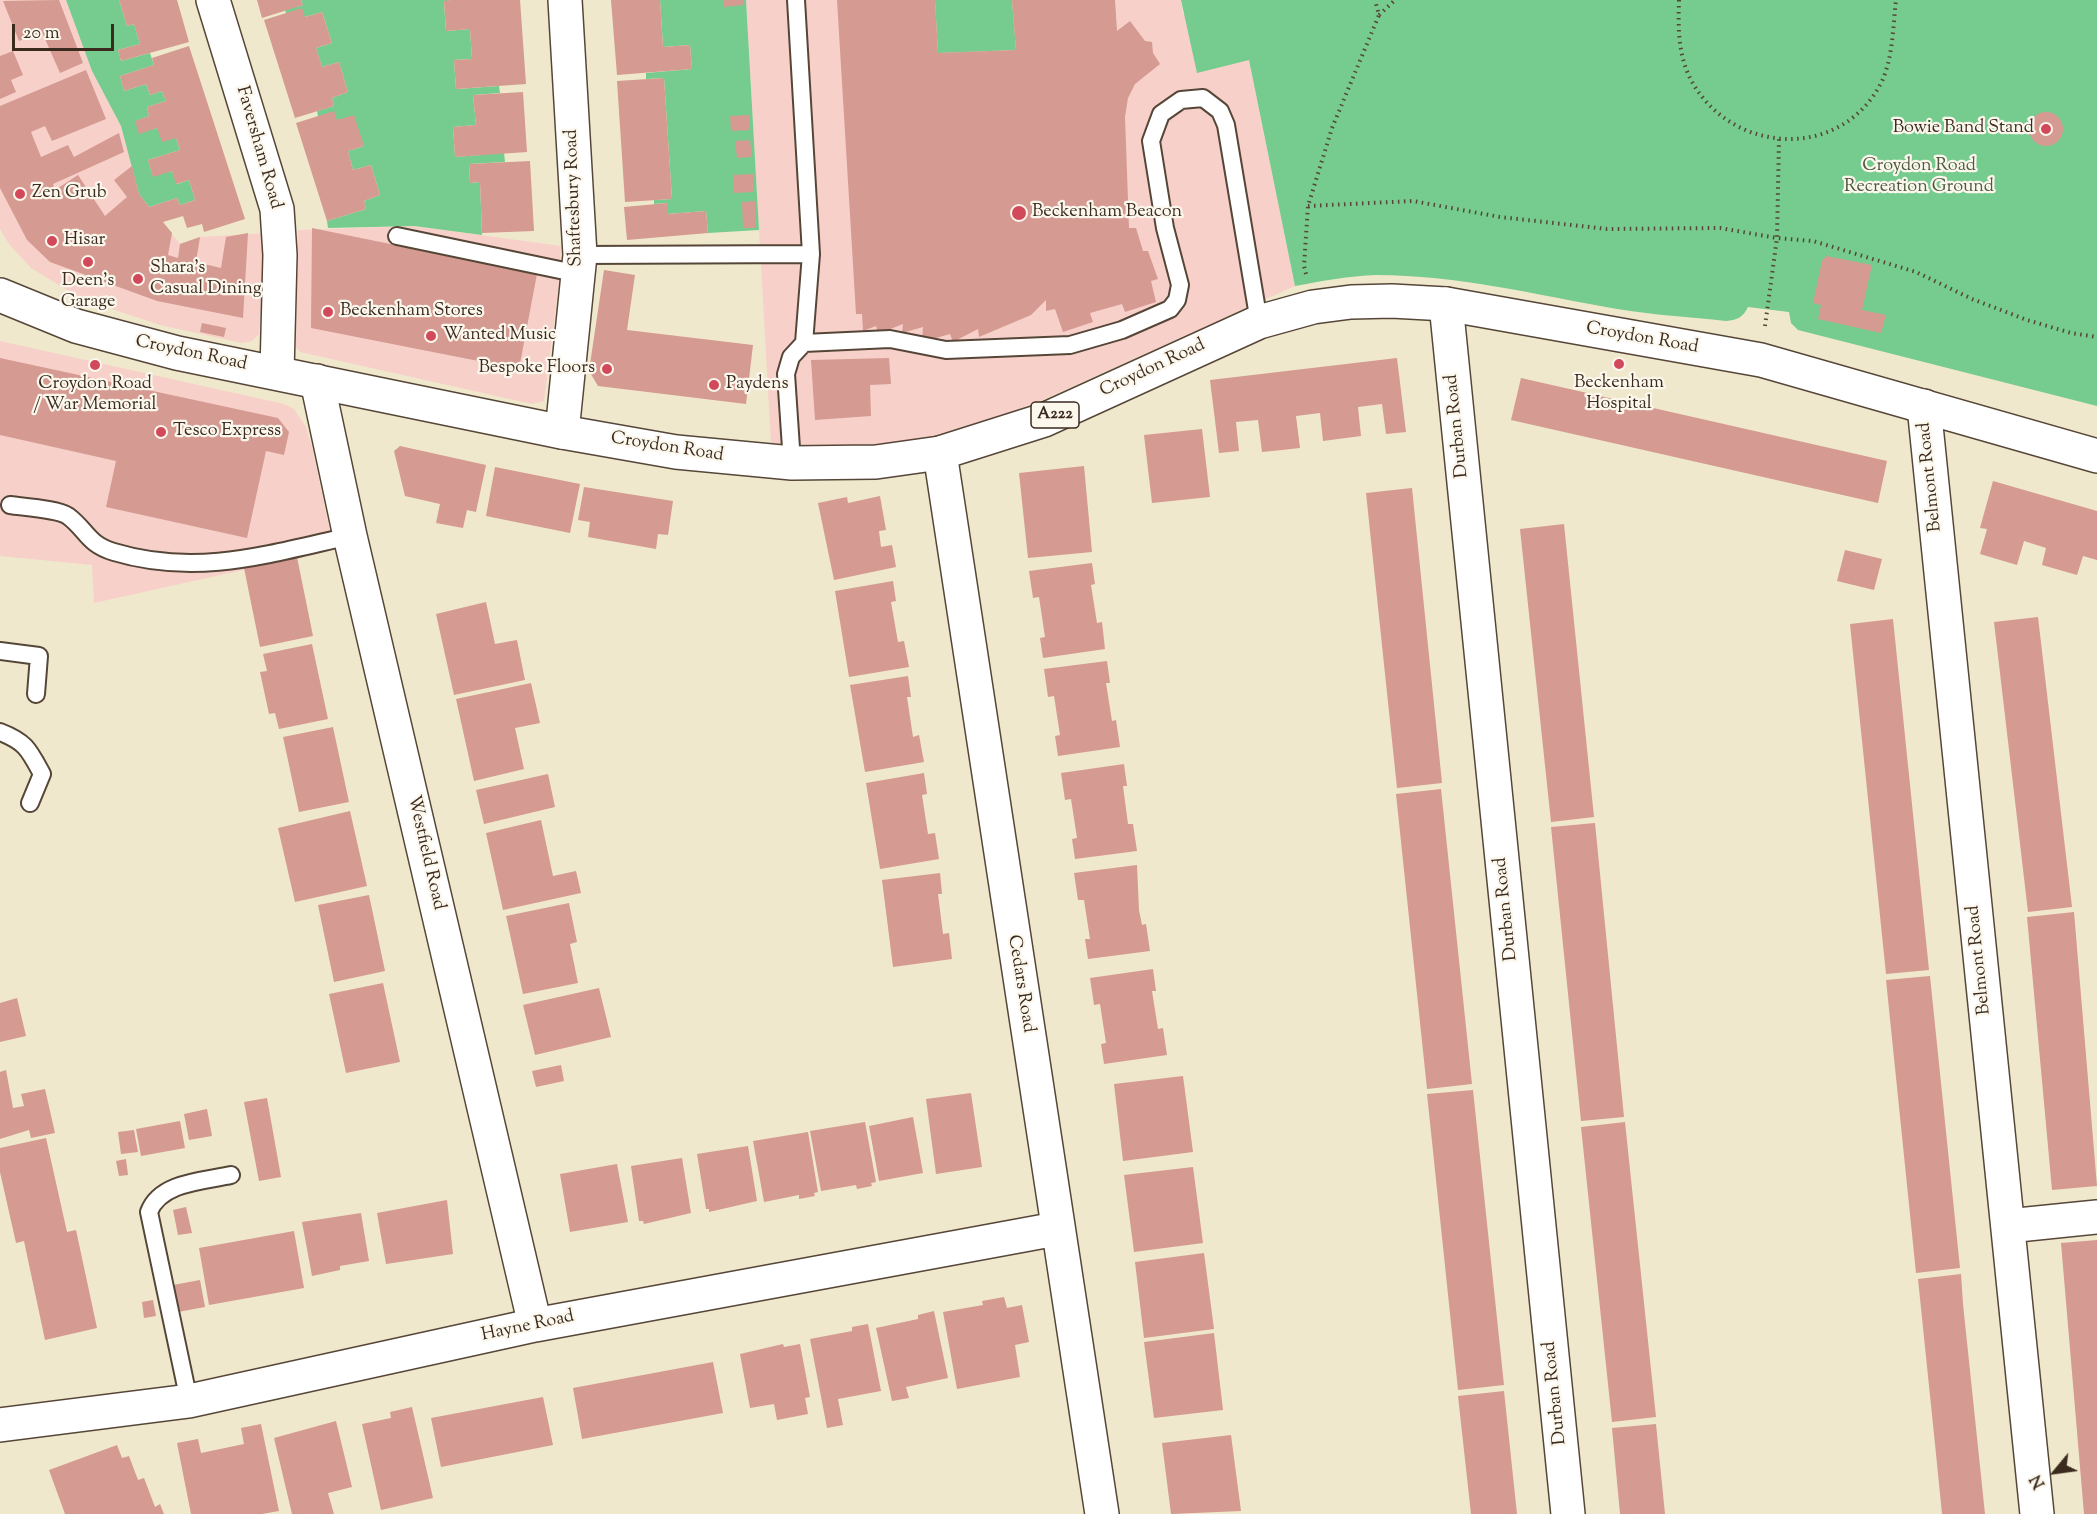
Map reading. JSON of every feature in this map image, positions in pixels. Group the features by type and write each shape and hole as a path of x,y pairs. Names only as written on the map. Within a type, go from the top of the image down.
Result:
{"street":[{"name":"Faversham Road","path":"213,0 277,209 280,255 277,372"},
{"name":"Shaftesbury Road","path":"562,432 580,265 565,0"},
{"name":"Croydon Road","path":"0,295 28,308 116,339 562,432 676,452 792,463 876,462 940,453 1044,420 1259,322 1313,308 1371,302 1446,304 1761,360 2097,456"},
{"name":"Durban Road","path":"1446,304 1569,1514"},
{"name":"Westfield Road","path":"317,381 350,536 535,1325"},
{"name":"Belmont Road","path":"1924,406 2037,1514"},
{"name":"Cedars Road","path":"940,453 1056,1229 1102,1514"},
{"path":"2007,1226 2097,1217"},
{"name":"Hayne Road","path":"0,1425 189,1401 535,1325 1056,1229"}],"lane":[{"path":"792,463 786,374 791,357 804,343 811,254 796,0"},
{"path":"804,343 890,339 946,350 1070,345 1122,330 1170,309 1178,300 1180,285 1165,228 1151,141 1161,114 1180,100 1203,98 1220,111 1226,126 1259,322"},
{"path":"397,236 580,265 811,254"},
{"path":"10,505 64,514 87,538 115,553 181,565 220,563 350,536"},
{"path":"0,651 39,656 36,694"},
{"path":"0,732 20,740 29,750 42,774 30,803"},
{"path":"189,1401 149,1212 153,1202 172,1189 231,1175"}],"path":[{"path":"1375,0 1379,15"},
{"path":"1313,308 1304,266 1308,206 1332,128 1379,15 1395,0"},
{"path":"1679,0 1678,30 1682,56 1691,79 1705,101 1724,118 1748,134 1779,139 1809,137 1842,128 1871,99 1883,79 1889,57 1896,0"},
{"path":"1761,360 1777,238 1779,139"},
{"path":"1308,206 1413,201 1500,217 1607,229 1720,228 1777,238 1813,241 1916,272 1972,299 2027,320 2071,333 2097,337"}],"shaded area":[{"path":"0,0 66,0 92,71 121,126 139,194 180,244 200,237 267,233 259,334 252,341 242,343 160,325 82,299 31,268 9,244 0,229"},
{"name":"Beckenham Beacon","path":"746,0 1181,0 1183,14 1249,60 1295,286 1047,398 947,438 826,450 771,443"},
{"path":"414,226 561,246 560,276 544,401 532,404 300,352 296,347 298,230"},
{"path":"0,341 284,404 294,409 306,427 312,447 334,550 94,603 92,565 0,556"}],"green space":[{"path":"66,0 119,0 127,26 134,24 140,44 118,50 121,61 150,53 154,65 120,76 124,91 146,84 150,95 162,91 166,101 147,107 149,116 136,121 139,133 157,128 176,138 180,150 148,160 153,176 172,171 177,184 189,180 195,200 180,205 177,198 149,207 139,194 121,126 92,71"},
{"path":"301,0 451,0 444,2 446,31 470,29 472,59 454,60 456,89 499,86 500,93 473,95 476,125 453,127 455,157 504,153 505,162 469,164 470,183 480,182 482,235 414,226 328,228 327,221 366,209 364,201 380,195 371,165 353,170 348,151 364,146 337,120 318,116 317,111 334,106 332,98 348,92 339,62 322,67 316,48 332,43 322,12 305,17 286,13 285,10 303,5"},
{"path":"660,0 746,0 759,230 708,233 706,211 667,214 667,203 654,204 654,200 672,199 664,78 646,79 646,73 692,69 690,45 663,47"},
{"path":"935,0 1012,0 1016,50 938,53"},
{"name":"Croydon Road Recreation Ground","path":"1181,0 2097,0 2097,406 1798,330 1791,323 1789,312 1748,307 1740,317 1726,321 1631,311 1467,282 1406,276 1356,276 1295,286 1249,60 1197,73"}],"building":[{"path":"59,0 83,63 60,73 42,32 19,41 3,1"},
{"path":"119,0 177,0 189,42 121,61 118,50 140,44 134,24 127,26"},
{"path":"257,0 301,0 303,5 262,18"},
{"path":"520,0 526,84 456,89 454,60 472,59 470,29 446,31 444,1"},
{"path":"611,0 660,0 663,47 690,45 692,69 617,75"},
{"path":"723,0 743,0 743,5 724,7"},
{"name":"Beckenham Beacon","path":"837,0 935,0 938,53 1016,50 1012,0 1115,0 1117,31 1130,21 1145,41 1152,42 1153,53 1160,64 1135,84 1128,98 1125,117 1129,228 1136,228 1143,251 1148,251 1158,279 1151,281 1156,302 1125,312 1122,304 1090,313 1093,322 1063,332 1055,309 1046,311 1046,300 1031,315 979,337 978,329 953,342 950,334 922,342 923,327 902,333 903,324 878,334 876,326 863,331 862,314 856,314"},
{"path":"302,8 305,17 322,12 332,43 316,48 322,67 339,62 348,92 332,98 334,106 295,118 264,20"},
{"path":"189,46 245,219 204,232 202,224 187,228 183,216 163,222 172,233 168,255 178,258 180,244 200,237 196,262 221,268 226,237 248,233 243,318 157,301 50,262 27,240 0,188 0,106 86,70 106,119 52,141 45,126 31,132 41,157 68,145 74,157 119,133 124,152 53,184 55,190 78,175 105,216 127,197 114,180 132,166 139,194 149,207 177,198 180,205 195,200 189,180 176,184 172,171 153,177 148,160 180,150 176,138 162,142 157,128 139,134 135,121 149,116 147,107 166,101 162,91 150,95 146,84 124,91 120,76 154,65 152,58"},
{"path":"13,51 23,75 11,80 16,92 0,99 0,56"},
{"path":"664,78 672,199 625,202 617,81"},
{"path":"523,92 527,152 455,157 453,127 476,125 473,95"},
{"path":"334,111 337,120 354,115 364,146 348,151 353,170 371,165 380,195 364,201 366,209 327,221 296,123"},
{"name":"Bowie Band Stand","path":"2046,112 2058,117 2063,129 2058,141 2046,146 2034,141 2029,129 2034,117"},
{"path":"749,115 750,130 731,131 730,116"},
{"path":"750,140 752,157 737,158 735,141"},
{"path":"530,161 534,231 482,233 480,182 470,183 469,164"},
{"path":"753,174 754,192 733,193 733,175"},
{"path":"755,201 756,228 743,228 742,202"},
{"path":"667,203 667,214 706,211 708,233 627,240 624,207"},
{"path":"312,228 537,274 519,369 311,328"},
{"path":"1826,256 1872,265 1862,310 1886,315 1881,333 1818,319 1821,305 1813,303 1822,261"},
{"path":"604,270 635,275 627,330 753,345 746,404 598,386 589,371"},
{"path":"202,323 226,328 224,337 200,332"},
{"path":"0,358 278,418 289,432 284,455 266,451 247,538 106,507 116,461 0,435"},
{"path":"889,358 891,384 870,385 871,416 815,420 811,360"},
{"path":"1397,358 1406,432 1386,434 1382,404 1358,407 1361,436 1323,441 1320,413 1296,416 1300,448 1262,452 1258,420 1236,422 1239,451 1219,453 1210,380"},
{"path":"1521,378 1887,461 1878,503 1511,420"},
{"path":"1202,429 1210,497 1152,503 1144,435"},
{"path":"400,446 486,465 476,512 467,510 463,528 436,523 440,504 405,496 394,451"},
{"path":"1084,466 1092,552 1028,558 1019,473"},
{"path":"495,467 580,484 570,533 486,516"},
{"path":"1993,481 2097,511 2097,560 2083,556 2077,575 2042,565 2046,548 2024,541 2017,565 1980,554 1987,529 1980,528"},
{"path":"584,487 673,501 668,535 658,534 656,549 588,537 590,522 578,520"},
{"path":"1412,488 1442,783 1397,788 1366,493"},
{"path":"880,496 886,530 879,531 881,547 892,545 896,567 834,580 818,503 847,497 848,503"},
{"path":"1564,524 1594,817 1551,822 1520,529"},
{"path":"1845,550 1882,559 1874,590 1837,581"},
{"path":"297,557 313,636 260,647 244,568"},
{"path":"1092,563 1095,584 1091,585 1097,623 1102,622 1105,649 1043,658 1040,638 1045,637 1039,597 1033,598 1029,571"},
{"path":"893,581 896,601 891,602 898,642 904,641 909,667 849,677 835,591"},
{"path":"486,602 495,644 517,640 525,680 454,695 436,614"},
{"path":"2038,617 2072,907 2028,912 1994,622"},
{"path":"1893,619 1929,970 1886,974 1850,624"},
{"path":"312,644 328,719 279,729 275,713 269,714 260,672 267,671 263,654"},
{"path":"1107,661 1110,683 1106,683 1112,721 1116,720 1120,747 1058,756 1055,736 1060,735 1054,696 1048,697 1044,669"},
{"path":"908,676 911,697 907,697 913,737 919,735 924,762 865,772 850,685"},
{"path":"531,683 540,723 515,728 524,769 474,781 456,699"},
{"path":"333,727 349,802 299,812 283,737"},
{"path":"1124,764 1127,786 1123,786 1128,824 1133,824 1137,851 1075,859 1072,839 1077,838 1071,799 1065,800 1061,773"},
{"path":"924,773 927,794 922,795 928,834 935,833 939,859 880,869 866,783"},
{"path":"548,774 555,807 484,824 476,790"},
{"path":"1441,789 1472,1084 1427,1089 1396,794"},
{"path":"350,811 367,886 295,902 278,828"},
{"path":"541,820 553,876 576,871 581,893 503,910 486,833"},
{"path":"1595,823 1624,1117 1581,1121 1551,827"},
{"path":"1137,865 1139,910 1142,925 1146,924 1150,951 1088,959 1085,939 1090,939 1084,900 1078,900 1074,873"},
{"path":"940,873 942,894 938,894 943,934 949,933 952,959 893,967 882,880"},
{"path":"369,895 385,971 334,982 318,905"},
{"path":"569,903 577,942 570,944 578,983 523,994 506,916"},
{"path":"2074,912 2097,1186 2052,1190 2027,917"},
{"path":"1153,969 1156,991 1152,991 1158,1029 1163,1028 1167,1055 1104,1064 1101,1044 1106,1043 1100,1004 1094,1005 1090,978"},
{"path":"1930,976 1960,1268 1916,1273 1886,980"},
{"path":"383,983 400,1062 346,1073 329,994"},
{"path":"599,988 611,1037 535,1055 523,1005"},
{"path":"17,998 26,1036 0,1042 0,1003"},
{"path":"561,1065 564,1081 536,1087 532,1071"},
{"path":"6,1070 13,1108 24,1106 21,1094 45,1089 55,1133 31,1138 29,1130 0,1139 0,1072"},
{"path":"1183,1076 1193,1152 1123,1161 1114,1084"},
{"path":"1473,1090 1504,1385 1458,1390 1427,1094"},
{"path":"971,1093 982,1167 936,1174 926,1099"},
{"path":"267,1098 281,1177 259,1181 244,1102"},
{"path":"207,1109 212,1136 189,1140 184,1114"},
{"path":"913,1117 923,1173 879,1181 869,1126"},
{"path":"180,1121 185,1148 141,1156 136,1129"},
{"path":"865,1122 876,1182 871,1183 872,1186 857,1189 856,1185 821,1191 810,1131"},
{"path":"1625,1122 1656,1417 1612,1422 1581,1127"},
{"path":"134,1130 138,1152 121,1154 118,1132"},
{"path":"808,1132 818,1192 814,1193 815,1196 799,1199 799,1195 764,1202 753,1141"},
{"path":"46,1138 67,1232 76,1230 97,1328 45,1340 24,1241 16,1243 0,1172 0,1148"},
{"path":"748,1146 757,1201 709,1212 709,1209 706,1209 697,1154"},
{"path":"682,1158 691,1213 644,1224 643,1221 639,1221 631,1166"},
{"path":"126,1159 128,1175 119,1176 116,1161"},
{"path":"617,1164 628,1222 570,1232 560,1174"},
{"path":"1193,1167 1203,1243 1134,1252 1124,1175"},
{"path":"447,1200 453,1254 386,1264 377,1213"},
{"path":"186,1207 192,1233 178,1235 173,1210"},
{"path":"361,1213 369,1261 340,1266 340,1270 312,1276 302,1222"},
{"path":"294,1231 304,1288 209,1305 199,1248"},
{"path":"2097,1240 2097,1514 2084,1514 2061,1243"},
{"path":"1204,1253 1214,1329 1144,1338 1135,1262"},
{"path":"1961,1274 1985,1514 1942,1514 1918,1279"},
{"path":"200,1280 205,1307 178,1312 173,1285"},
{"path":"1004,1297 1007,1308 1022,1305 1029,1342 1015,1345 1020,1377 957,1389 943,1312 983,1305 982,1301"},
{"path":"153,1300 156,1316 144,1318 142,1302"},
{"path":"934,1311 948,1378 906,1387 909,1398 892,1401 876,1328 918,1319 918,1315"},
{"path":"868,1324 881,1391 838,1399 843,1425 827,1428 810,1339 852,1331 852,1327"},
{"path":"1214,1333 1223,1410 1154,1418 1144,1342"},
{"path":"783,1344 784,1347 800,1344 810,1397 805,1398 808,1414 777,1420 774,1404 750,1408 740,1354"},
{"path":"713,1362 723,1413 582,1439 573,1388"},
{"path":"1504,1391 1517,1514 1471,1514 1458,1396"},
{"path":"543,1397 553,1445 441,1467 431,1418"},
{"path":"412,1407 433,1498 381,1510 362,1424 391,1418 390,1412"},
{"path":"336,1421 352,1487 328,1493 334,1514 292,1514 274,1438"},
{"path":"261,1424 279,1511 262,1514 191,1514 177,1443 198,1439 201,1453 244,1444 241,1428"},
{"path":"1656,1424 1665,1514 1620,1514 1612,1428"},
{"path":"1231,1435 1241,1511 1171,1514 1162,1443"},
{"path":"117,1445 122,1458 129,1456 138,1480 144,1478 155,1507 160,1504 164,1514 65,1514 49,1470"}],"place":[{"name":"Bowie Band Stand","path":"2046,129"},
{"name":"Zen Grub","path":"20,194"},
{"name":"Beckenham Beacon","path":"1019,213"},
{"name":"Hisar","path":"52,241"},
{"name":"Deen’s Garage","path":"88,262"},
{"name":"Shara's Casual Dining","path":"138,279"},
{"name":"Beckenham Stores","path":"328,312"},
{"name":"Wanted Music","path":"431,336"},
{"name":"Beckenham Hospital","path":"1619,364"},
{"name":"Croydon Road / War Memorial","path":"95,365"},
{"name":"Bespoke Floors","path":"607,369"},
{"name":"Paydens","path":"714,385"},
{"name":"Tesco Express","path":"161,432"}]}
